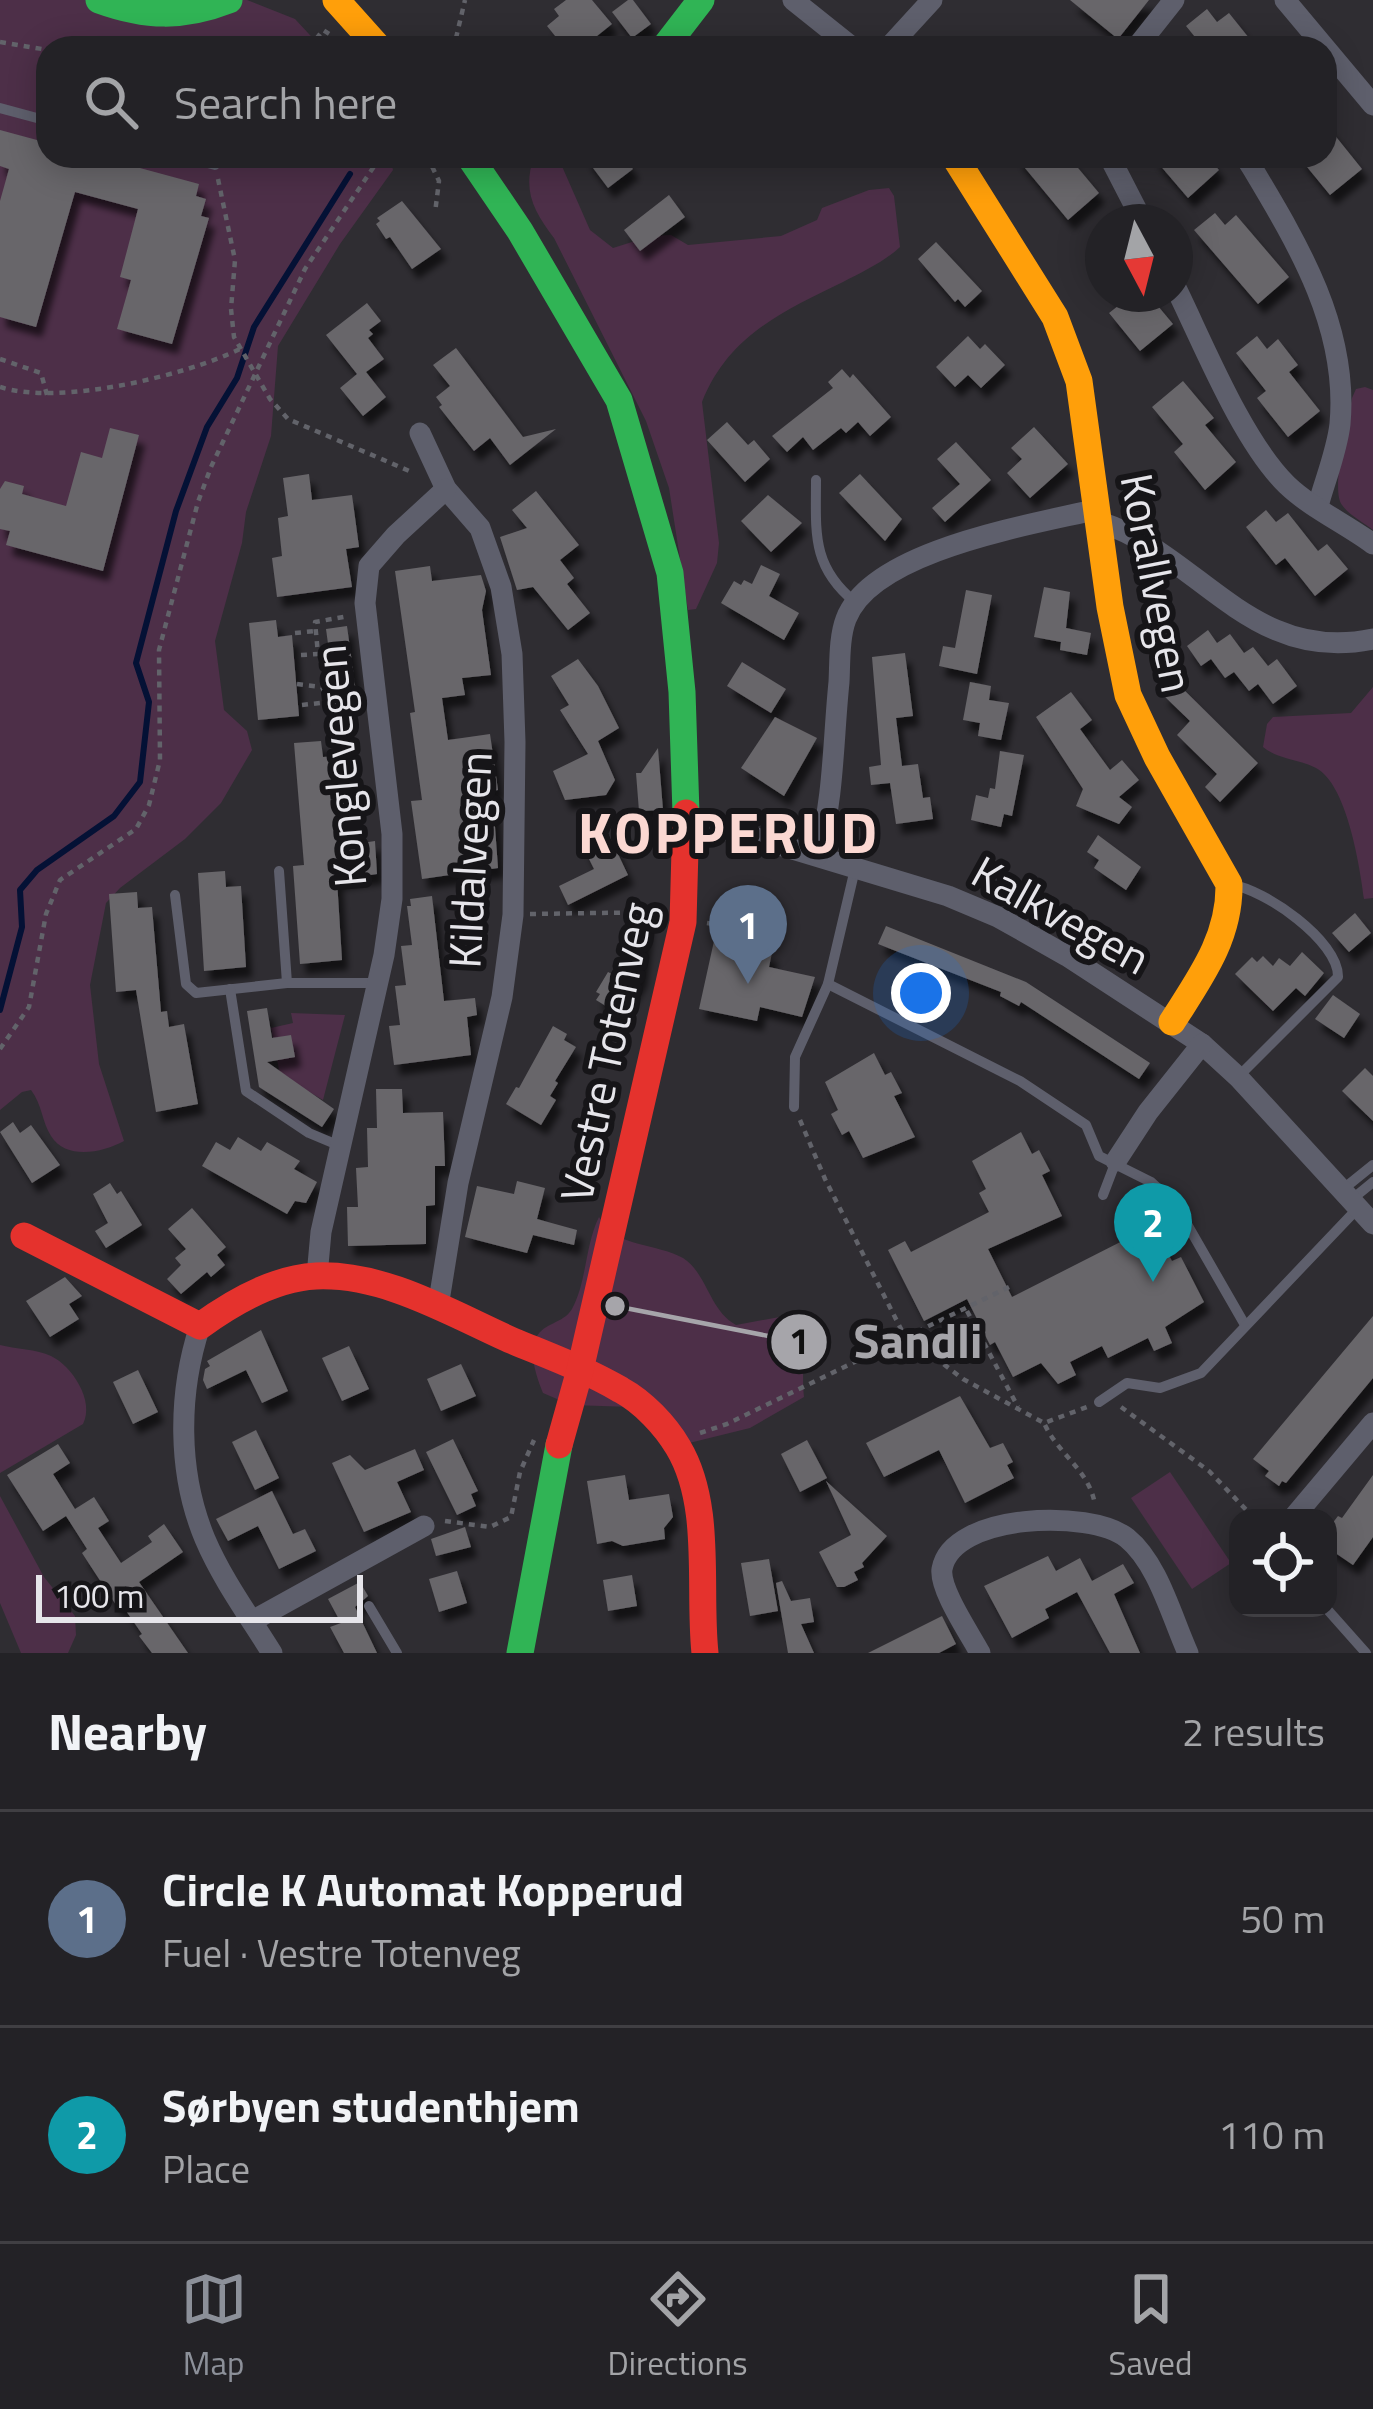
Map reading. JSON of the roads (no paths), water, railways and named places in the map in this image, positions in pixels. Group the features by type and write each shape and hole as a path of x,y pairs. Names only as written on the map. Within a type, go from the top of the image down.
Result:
{"street":[{"path":"99,0 159,18 229,0"},
{"path":"336,0 368,36"},
{"path":"673,36 701,0"},
{"path":"793,0 838,36"},
{"path":"899,36 932,0"},
{"path":"1152,36 1174,0"},
{"path":"1285,0 1315,36"},
{"path":"1337,62 1373,105"},
{"name":"Vestre Totenveg","path":"485,168 619,400 670,572 682,692 687,829 689,918 580,1370 565,1412 520,1653"},
{"name":"Korallvegen","path":"962,168 1055,317 1079,381 1110,607 1129,695 1157,757 1229,884"},
{"path":"1115,168 1134,204"},
{"path":"1252,168 1319,288 1332,343 1341,392 1340,429 1318,506"},
{"path":"1188,312 1238,413 1287,485 1373,544"},
{"name":"Kildalvegen","path":"420,433 446,489 480,528 501,587 512,655 513,915 502,997 458,1184 438,1307"},
{"name":"Konglevegen","path":"316,1276 321,1232 378,982 392,899 392,834 367,614 369,566 446,489"},
{"path":"818,855 830,810 844,622 860,593 886,572 928,554 1099,515 1133,532 1248,618 1288,635 1323,641 1373,638"},
{"name":"Kalkvegen","path":"687,829 730,830 856,866 998,917 1202,1044 1356,1206"},
{"path":"1172,1022 1221,941 1232,906 1229,884"},
{"path":"1116,1161 1202,1044"},
{"path":"24,1236 200,1326"},
{"path":"272,1653 205,1540 184,1443 184,1392 200,1326 245,1297 316,1276 415,1296 624,1391 652,1411 676,1438 695,1488 702,1554 699,1616 705,1653"},
{"path":"1301,1509 1373,1423"},
{"path":"980,1653 942,1575 946,1560 982,1532 1063,1519 1096,1522 1128,1539 1152,1573 1188,1653"},
{"path":"252,1621 424,1526"}],"lane":[{"path":"0,108 36,118"},
{"path":"816,479 817,543 824,571 855,602"},
{"path":"794,1107 795,1057 828,984 856,866"},
{"path":"279,871 287,983"},
{"path":"1229,884 1263,893 1327,947 1339,969 1338,977 1238,1077"},
{"path":"175,895 186,984 196,993 287,983 378,982"},
{"path":"828,984 1020,1081 1086,1126 1099,1156 1151,1182 1176,1205 1245,1325"},
{"path":"230,989 246,1091 309,1133 340,1146"},
{"path":"1103,1195 1116,1161"},
{"path":"1356,1206 1373,1165"},
{"path":"1099,1402 1127,1383 1160,1388 1201,1372 1373,1182"},
{"path":"369,1606 397,1653"},
{"path":"1334,1617 1366,1653"}],"waterway":[{"path":"0,1010 22,927 20,890 37,870 114,816 140,782 149,702 136,663 176,511 207,427 237,378 254,327 350,174"}],"place":[{"name":"Circle K Automat Kopperud","path":"748,984"},
{"name":"Sørbyen studenthjem","path":"1153,1282"},
{"name":"Sandli","path":"615,1306"}],"district":[{"name":"KOPPERUD","path":"729,833"}]}
